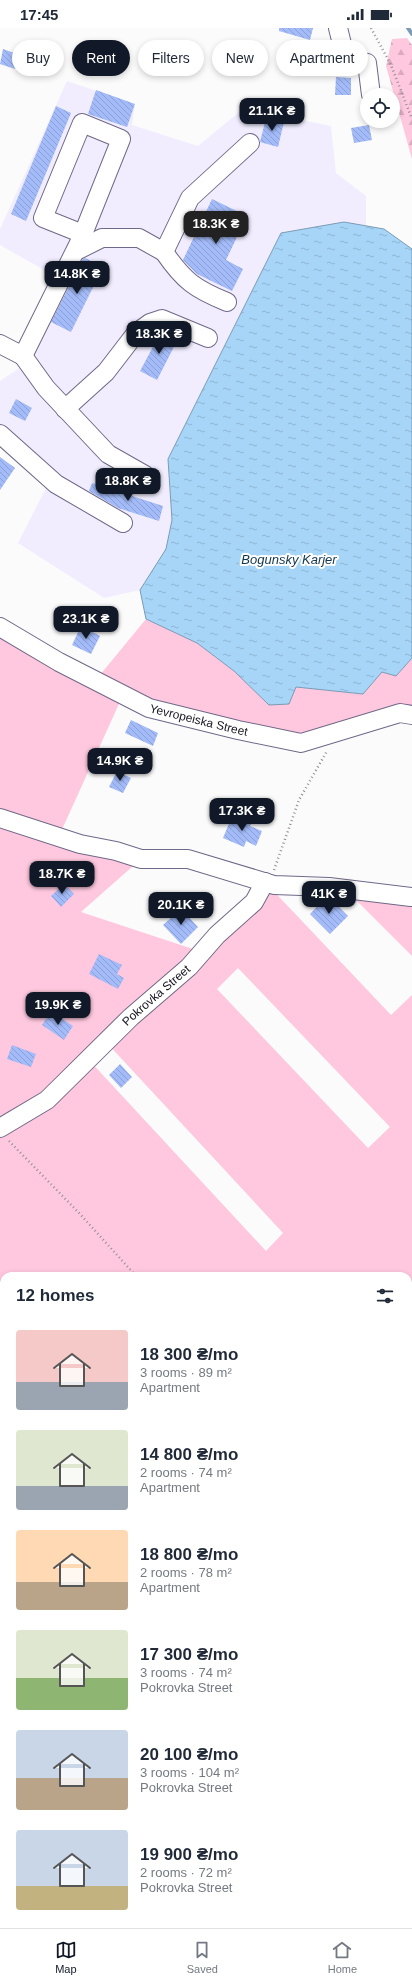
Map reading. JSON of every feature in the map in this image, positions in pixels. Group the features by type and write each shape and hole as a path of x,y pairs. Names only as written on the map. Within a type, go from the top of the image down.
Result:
{"street":[{"path":"338,28 346,60 367,63 370,88"},
{"path":"23,356 76,251 83,234 121,139 82,123 43,218 83,234"},
{"path":"164,252 190,198 250,143"},
{"path":"76,251 102,238 139,238 164,252 179,274 203,292 227,302"},
{"path":"65,409 106,372 136,333 150,323 162,319 208,338"},
{"path":"0,344 23,356 46,388 108,454 145,474"},
{"path":"0,434 56,484 123,523"},
{"name":"Yevropeiska Street","path":"0,627 59,662 149,708 238,730 301,743 400,712 412,715"},
{"path":"0,818 80,844 116,851 141,859 188,859 274,885 329,887 412,897"},
{"name":"Pokrovka Street","path":"3,1133 46,1100 126,1022 189,967 217,935 254,902 265,882"}],"path":[{"path":"371,28 390,65 412,119"},
{"path":"265,882 275,868 281,848 300,800 338,732"},
{"path":"3,1133 132,1272"}],"shaded area":[{"path":"67,81 135,104 132,125 198,146 244,108 331,126 336,173 366,196 366,226 344,222 281,234 168,459 172,520 166,549 140,590 104,598 18,543 48,484 0,430 0,381 24,365 67,283 0,245 0,229"}],"green space":[{"path":"407,38 412,45 412,159 400,116 400,88 392,88 386,66 392,39"},
{"path":"146,619 197,643 234,671 296,687 363,694 382,672 396,676 412,658 412,715 301,743 123,695 59,836 141,859 81,912 202,952 265,882 391,1015 412,995 412,1272 0,1272 0,627 95,681","holes":["238,968 390,1127 368,1148 217,989","106,1042 283,1233 266,1251 88,1059"]},
{"path":"346,890 412,897 412,956"}],"water":[{"name":"Bogunsky Karjer","path":"344,222 384,229 412,249 412,658 396,676 382,672 363,694 296,687 289,704 269,705 234,671 197,643 146,619 140,590 166,549 172,520 168,459 281,233"}],"building":[{"path":"279,28 313,28 310,40 279,31"},
{"path":"3,49 12,52 12,68 0,64"},
{"path":"336,77 351,78 351,95 335,95"},
{"path":"96,90 135,104 127,127 88,114"},
{"path":"56,106 71,113 26,221 11,214"},
{"path":"266,118 284,122 278,147 260,142"},
{"path":"360,126 360,128 370,128 372,140 354,143 351,128"},
{"path":"212,199 247,216 226,260 243,269 232,291 197,274 183,260"},
{"path":"85,258 103,267 71,332 51,322 83,259"},
{"path":"162,330 179,337 157,380 140,371"},
{"path":"16,399 32,408 25,421 9,413"},
{"path":"0,457 15,468 0,490"},
{"path":"92,483 163,506 159,521 118,508 89,491"},
{"path":"81,626 100,636 91,654 72,645"},
{"path":"131,720 158,733 153,746 125,733"},
{"path":"117,771 131,778 123,793 109,787"},
{"path":"233,814 252,822 250,826 262,831 256,846 246,841 244,847 223,838"},
{"path":"64,884 74,894 61,907 51,896"},
{"path":"326,897 330,898 348,916 330,934 310,914"},
{"path":"181,909 198,927 181,944 163,925"},
{"path":"99,954 122,965 117,974 124,978 118,989 89,974"},
{"path":"51,1011 73,1026 64,1040 42,1025"},
{"path":"12,1045 36,1054 31,1067 7,1059"},
{"path":"120,1064 132,1077 121,1088 109,1075"}],"waterway":[{"path":"408,28 412,34"}]}
